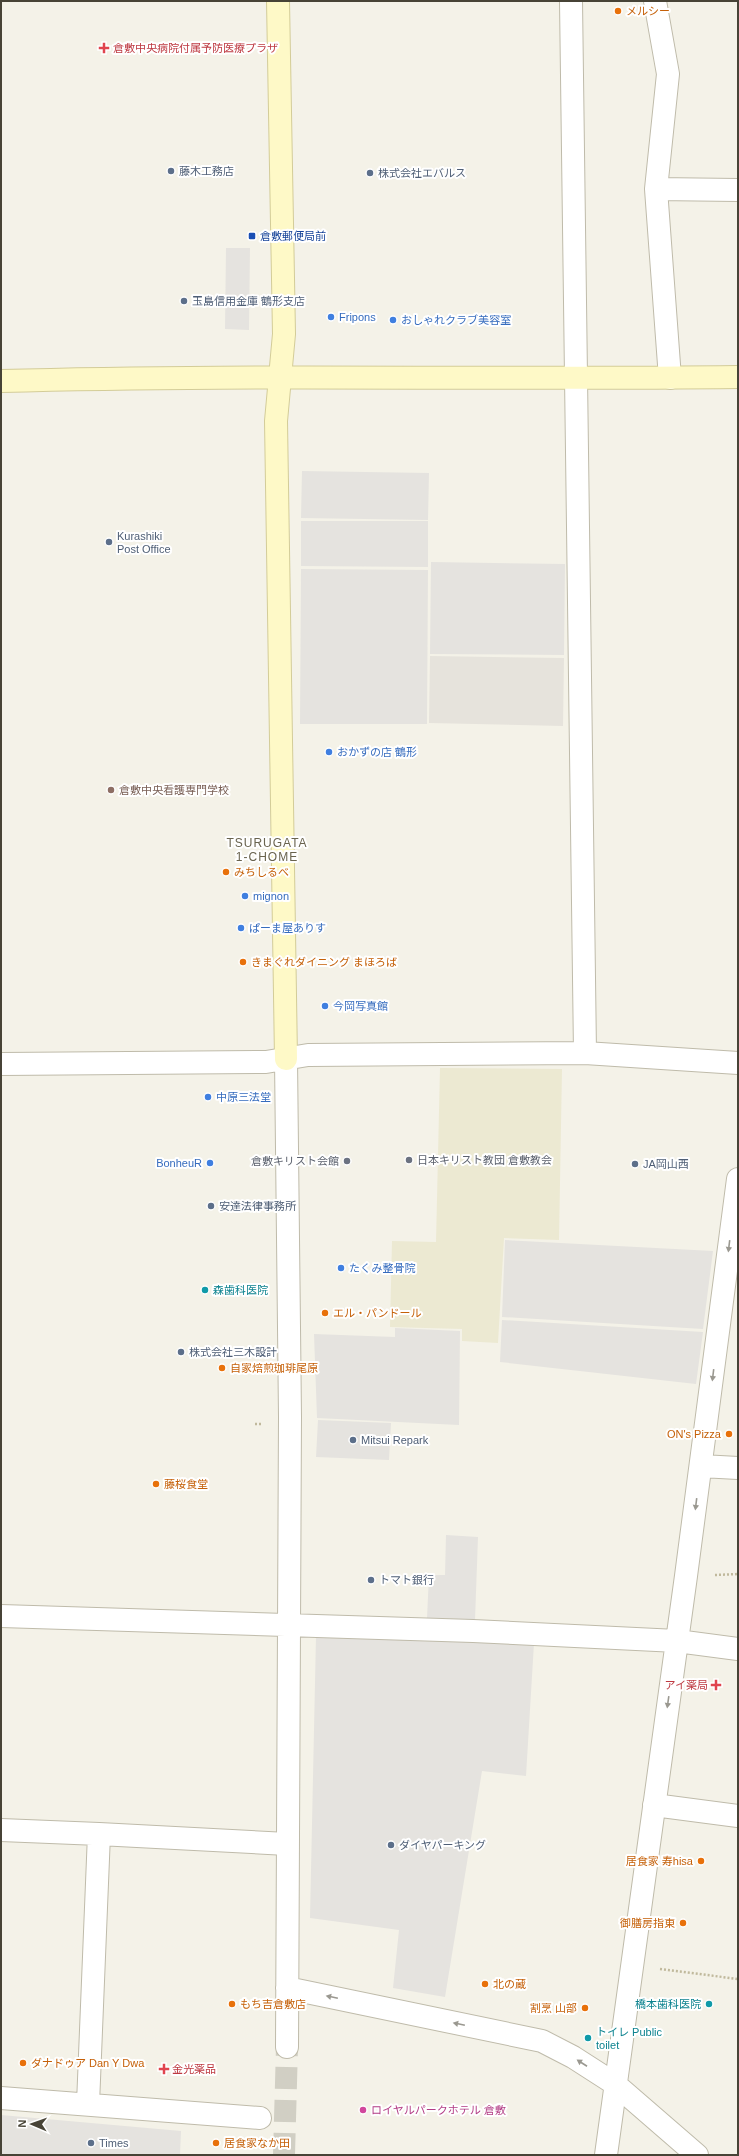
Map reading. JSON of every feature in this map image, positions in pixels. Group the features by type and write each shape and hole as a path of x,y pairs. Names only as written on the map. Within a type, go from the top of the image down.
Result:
{"street":[{"path":"278,1 284,334 276,421 290,1417 287,2047"},
{"path":"571,1 585,1053"},
{"path":"655,1 668,74 656,189 670,378"},
{"path":"656,189 738,190"},
{"path":"1,381 279,376 576,380 738,377"},
{"path":"1,1064 266,1062 308,1055 585,1053 738,1063"},
{"path":"606,2155 701,1466 738,1179"},
{"path":"701,1466 738,1468"},
{"path":"1,1616 473,1631 677,1641 738,1649"},
{"path":"654,1805 738,1816"},
{"path":"1,1830 287,1844"},
{"path":"88,2104 99,1834"},
{"path":"287,1988 542,2040 573,2057 615,2084 697,2155"},
{"path":"1,2098 260,2118"}],"path":[{"path":"632,1966 738,1979"}],"shaded area":[{"path":"226,248 250,248 249,330 225,329"},
{"path":"302,471 429,473 428,520 301,518"},
{"path":"301,521 428,521 428,567 301,566"},
{"path":"431,562 565,564 564,655 430,654"},
{"path":"301,569 428,570 427,724 300,724"},
{"path":"430,656 564,658 563,726 429,723"},
{"path":"440,1068 562,1069 559,1240 504,1238 498,1343 462,1341 462,1329 390,1327 392,1241 436,1242"},
{"path":"505,1240 713,1251 703,1329 502,1317"},
{"path":"502,1320 703,1332 696,1384 500,1362"},
{"path":"395,1328 460,1331 459,1425 317,1418 314,1334 395,1337"},
{"name":"Mitsui Repark","path":"318,1420 391,1423 389,1460 316,1457"},
{"path":"446,1535 478,1537 475,1620 427,1618 429,1575 445,1575"},
{"path":"316,1636 534,1643 526,1776 482,1771 445,1997 393,1988 399,1930 310,1918"},
{"name":"Times","path":"1,2115 181,2131 180,2155 1,2155"}],"tunnel":[{"path":"284,2155 287,2047"}],"place":[{"name":"メルシー","path":"618,11"},
{"name":"倉敷中央病院付属予防医療プラザ","path":"104,48"},
{"name":"藤木工務店","path":"171,171"},
{"name":"株式会社エバルス","path":"370,173"},
{"name":"倉敷郵便局前","path":"252,236"},
{"name":"玉島信用金庫 鶴形支店","path":"184,301"},
{"name":"Fripons","path":"331,317"},
{"name":"おしゃれクラブ美容室","path":"393,320"},
{"name":"Kurashiki Post Office","path":"109,542"},
{"name":"おかずの店 鶴形","path":"329,752"},
{"name":"倉敷中央看護専門学校","path":"111,790"},
{"name":"みちしるべ","path":"226,872"},
{"name":"mignon","path":"245,896"},
{"name":"ぱーま屋ありす","path":"241,928"},
{"name":"きまぐれダイニング まほろば","path":"243,962"},
{"name":"今岡写真館","path":"325,1006"},
{"name":"中原三法堂","path":"208,1097"},
{"name":"日本キリスト教団 倉敷教会","path":"409,1160"},
{"name":"倉敷キリスト会館","path":"347,1161"},
{"name":"BonheuR","path":"210,1163"},
{"name":"JA岡山西","path":"635,1164"},
{"name":"安達法律事務所","path":"211,1206"},
{"name":"たくみ整骨院","path":"341,1268"},
{"name":"森歯科医院","path":"205,1290"},
{"name":"エル・パンドール","path":"325,1313"},
{"name":"株式会社三木設計","path":"181,1352"},
{"name":"自家焙煎珈琲尾原","path":"222,1368"},
{"name":"ON's Pizza","path":"729,1434"},
{"name":"Mitsui Repark","path":"353,1440"},
{"name":"藤桜食堂","path":"156,1484"},
{"name":"トマト銀行","path":"371,1580"},
{"name":"アイ薬局","path":"716,1685"},
{"name":"ダイヤパーキング","path":"391,1845"},
{"name":"居食家 寿hisa","path":"701,1861"},
{"name":"御膳房指東","path":"683,1923"},
{"name":"北の蔵","path":"485,1984"},
{"name":"もち吉倉敷店","path":"232,2004"},
{"name":"橋本歯科医院","path":"709,2004"},
{"name":"割烹 山部","path":"585,2008"},
{"name":"トイレ Public toilet","path":"588,2038"},
{"name":"ダナドゥア Dan Y Dwa","path":"23,2063"},
{"name":"金光薬品","path":"164,2069"},
{"name":"ロイヤルパークホテル 倉敷","path":"363,2110"},
{"name":"Times","path":"91,2143"},
{"name":"居食家なか田","path":"216,2143"}],"district":[{"name":"TSURUGATA 1-CHOME","path":"267,850"}]}
